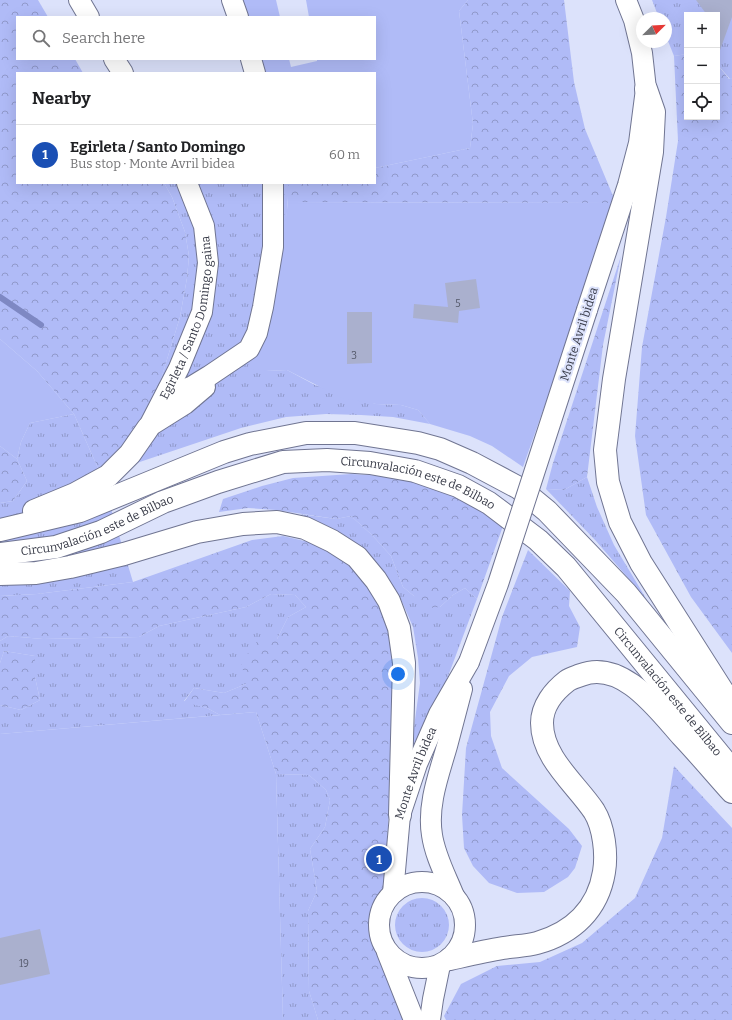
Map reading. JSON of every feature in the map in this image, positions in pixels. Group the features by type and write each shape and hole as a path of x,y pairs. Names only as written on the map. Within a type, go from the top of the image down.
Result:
{"main road":[{"path":"646,89 654,112 652,152 613,387 605,450 608,482 620,522 641,563 732,705"},
{"path":"0,521 39,510 75,494 108,476 130,454 148,428"},
{"name":"Circunvalación este de Bilbao","path":"0,530 80,511 224,452 250,444 306,433 355,433 418,443 440,449 472,463 519,488 547,511 626,593 732,723"},
{"name":"Circunvalación este de Bilbao","path":"0,554 56,547 101,532 163,502 224,480 283,462 327,460 370,463 414,471 458,486 489,502 538,540 566,567 732,770"},
{"path":"0,574 36,573 70,567 124,554 197,532 243,524 277,522 305,528 332,541 356,558 376,580 389,601 399,628 404,663 400,815"},
{"path":"445,962 502,948 536,943 557,935 576,924 593,905 600,890 606,862 602,833 595,812 562,772 552,756 544,736 542,724 543,712 548,702 557,689 569,679 588,672 604,672 621,678 637,688 652,702 732,792"}],"street":[{"path":"79,0 88,16"},
{"path":"232,0 238,16"},
{"name":"Monte Avril bidea","path":"454,896 436,850 432,835 432,800 436,782 469,662 498,584 628,185 639,143 646,89 642,53 634,20 626,0"},
{"path":"115,60 122,72"},
{"path":"251,60 255,72"},
{"name":"Egirleta / Santo Domingo gaina","path":"148,428 179,368 202,312 208,263 204,226 187,184"},
{"path":"168,390 180,391 191,387 228,365 249,349 257,333 273,247 274,184"},
{"path":"148,428 185,404 220,376 228,365"},
{"name":"Monte Avril bidea","path":"393,893 400,815 417,764 428,739 469,662"},
{"path":"384,944 390,954 398,961 408,966 419,969 430,968 445,962 458,950 464,940 466,928 465,916 461,905 445,888 424,882 408,885 393,893 381,912 379,923 380,934 414,1020"},
{"path":"430,1020 433,998 445,962"}],"green space":[{"path":"0,0 38,0 47,16 16,16 16,60 76,60 82,72 16,72 16,184 165,184 172,197 185,232 189,256 187,278 180,317 153,405 101,475 74,414 37,371 0,339"},
{"path":"241,0 276,0 280,16 247,16"},
{"path":"306,0 468,0 459,11 473,124 470,148 376,168 376,72 263,72 259,60 289,60 291,67 317,60 376,60 376,16 309,16"},
{"path":"468,0 564,0 574,82 585,129 616,203 288,202 288,184 376,184 376,168 470,148 473,124 459,11"},
{"path":"652,0 732,0 732,78 730,79 720,67 720,12 684,12 684,54 674,56 671,48 672,12 657,12"},
{"path":"684,54 684,120 720,120 720,68 729,79 732,78 732,653 691,597 646,515 635,436 642,347 666,217 678,141 674,56"},
{"path":"165,184 288,184 288,205 266,371 287,370 315,385 376,404 401,405 418,410 430,424 393,417 326,414 286,417 241,428 101,475 153,405 180,317 187,278 189,256 185,232 172,197"},
{"path":"288,202 616,203 523,467 492,446 470,436 430,424 418,410 401,405 376,404 342,398 287,370 266,371 247,368 257,353 279,270"},
{"path":"621,256 603,345 587,477 564,490 546,489 553,463"},
{"path":"0,339 37,371 74,414 30,423 21,442 17,459 0,446"},
{"path":"74,414 101,475 133,582 37,594 0,596 0,503 13,501 27,481 17,459 21,442 30,423"},
{"path":"0,446 17,459 27,481 13,501 0,503"},
{"path":"351,474 403,477 457,494 503,526 477,599 465,588 453,595 440,607 420,609 414,596 403,587 391,556 372,535 351,516 336,519 276,510 248,508 219,512 223,499 262,486 293,478"},
{"path":"587,477 597,507 614,545 647,600 596,541 546,489 564,490"},
{"path":"300,514 336,519 351,516 372,535 391,556 403,587 414,596 440,607 453,595 465,588 477,599 447,679 411,749 420,683 413,627 400,597 384,572 358,547 334,529"},
{"path":"283,536 313,543 341,556 361,572 386,615 396,670 385,884 374,909 372,929 374,942 383,970 405,1020 318,1020 309,991 308,911 317,891 310,849 325,827 330,800 326,790 309,775 276,774 256,712 220,715 207,708 184,702 194,688 224,693 246,684 241,662 259,639 277,639 288,617 306,607 295,595 271,594 246,607 159,626 139,637 43,639 8,636 0,641 0,596 37,594 133,582 252,540"},
{"path":"528,550 570,591 569,606 580,627 577,647 532,657 509,676 490,712 491,736 502,768 569,829 582,846 575,868 568,877 544,892 517,893 489,883 473,866 464,848 462,815 466,748 502,617"},
{"path":"271,594 295,595 306,607 288,617 277,639 246,684 224,693 194,688 184,701 207,708 220,715 0,734 0,705 21,710 40,700 35,677 35,656 4,651 0,663 0,641 8,636 43,639 139,637 159,626 246,607"},
{"path":"4,651 35,656 35,677 40,700 21,710 0,705 0,663"},
{"path":"256,712 276,774 283,1020 0,1020 0,734"},
{"path":"674,766 732,828 732,1020 446,1020 444,1016 461,984 497,966 540,962 582,943 635,898 662,838"},
{"path":"276,774 309,775 326,790 330,800 325,827 310,849 317,891 308,911 309,991 318,1020 283,1020"},
{"path":"422,898 432,900 441,906 447,915 449,925 447,935 441,944 432,950 422,952 412,950 403,944 397,935 395,925 397,915 403,906 412,900"}],"building":[{"path":"696,0 732,0 732,17 720,50 720,12 705,12"},
{"path":"476,279 480,308 459,311 458,323 413,318 414,304 448,307 445,283"},
{"path":"347,312 372,312 372,363 347,364"},
{"path":"40,929 50,974 0,985 0,938"}],"waterway":[{"path":"0,297 41,325"}],"place":[{"name":"Egirleta / Santo Domingo","path":"379,859"}]}
